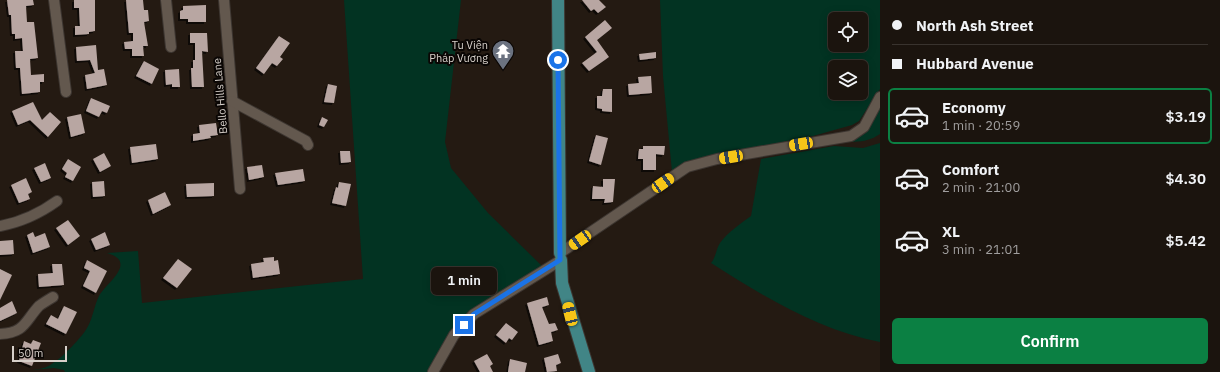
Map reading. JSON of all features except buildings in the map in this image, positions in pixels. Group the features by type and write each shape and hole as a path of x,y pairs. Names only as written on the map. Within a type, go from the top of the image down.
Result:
{"main road":[{"path":"558,0 560,256 564,291 589,372"}],"street":[{"path":"54,0 66,92"},
{"path":"166,0 171,47"},
{"name":"Bello Hills Lane","path":"224,0 240,189"},
{"path":"433,372 454,335 474,314 687,167 717,159 856,134 864,127 880,97"},
{"path":"232,101 306,141 308,145"},
{"path":"0,226 19,222 40,213 57,201"},
{"path":"0,334 11,334 21,329 40,305 52,297"}],"green space":[{"path":"344,0 461,0 445,142 451,168 488,213 542,266 478,306 455,326 429,372 65,372 64,370 54,368 33,370 51,365 72,347 87,328 99,296 113,279 120,267 120,262 116,257 107,253 138,251 142,303 363,279"},
{"path":"660,0 880,0 880,89 859,121 852,125 813,136 700,158 672,172 663,76"},
{"path":"880,107 880,134 864,141 846,141"},
{"path":"880,143 880,342 857,337 813,320 751,288 711,263 723,239 734,228 751,216 761,159 834,146 863,148"}],"place":[{"name":"Tu Viện Pháp Vương","path":"503,70"}],"route":[{"path":"464,325 474,314 560,260 558,60"}]}
